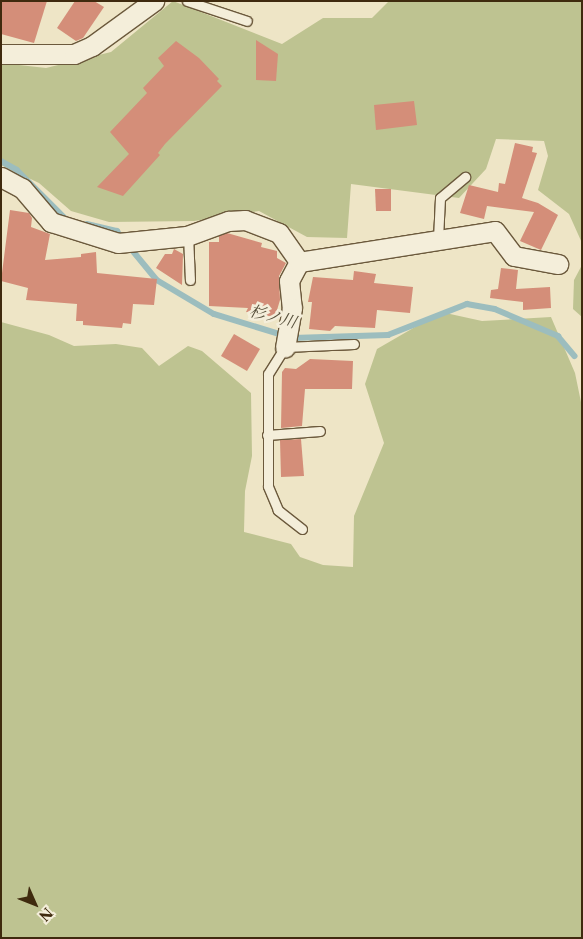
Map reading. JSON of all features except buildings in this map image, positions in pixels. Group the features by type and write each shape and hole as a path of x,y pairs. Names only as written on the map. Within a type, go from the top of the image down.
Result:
{"street":[{"path":"1,54 74,54 92,46 141,4"},
{"path":"1,177 22,188 51,222 118,243 188,235 228,221 245,220 279,233 299,262"},
{"path":"299,262 496,231 514,256 558,264"},
{"path":"286,347 292,308 289,281 299,262"}],"lane":[{"path":"187,1 247,21"},
{"path":"438,239 440,198 465,177"},
{"path":"188,235 190,280"},
{"path":"302,529 278,510 268,486 268,374 286,347 354,344"},
{"path":"267,435 320,431"}],"green space":[{"path":"173,1 282,44 323,18 372,18 389,1 582,1 582,243 569,214 538,190 548,156 544,141 496,139 486,169 459,198 351,184 347,238 307,237 259,211 194,221 109,222 71,211 39,183 1,165 1,63 46,68 111,52"},
{"path":"582,265 582,317 573,309 574,280"},
{"path":"441,312 482,321 551,317 575,373 582,407 582,938 1,938 1,322 49,335 74,346 116,344 142,348 159,366 188,346 202,351 251,393 252,456 245,491 244,532 291,544 300,557 323,565 353,567 354,516 384,443 365,384 377,349"}],"waterway":[{"name":"杉ノ川","path":"1,161 17,170 66,219"},
{"name":"杉ノ川","path":"87,224 117,231 123,239"},
{"name":"杉ノ川","path":"129,246 157,280 214,314 293,338 388,335 467,304 495,309 558,336 575,356"}]}
